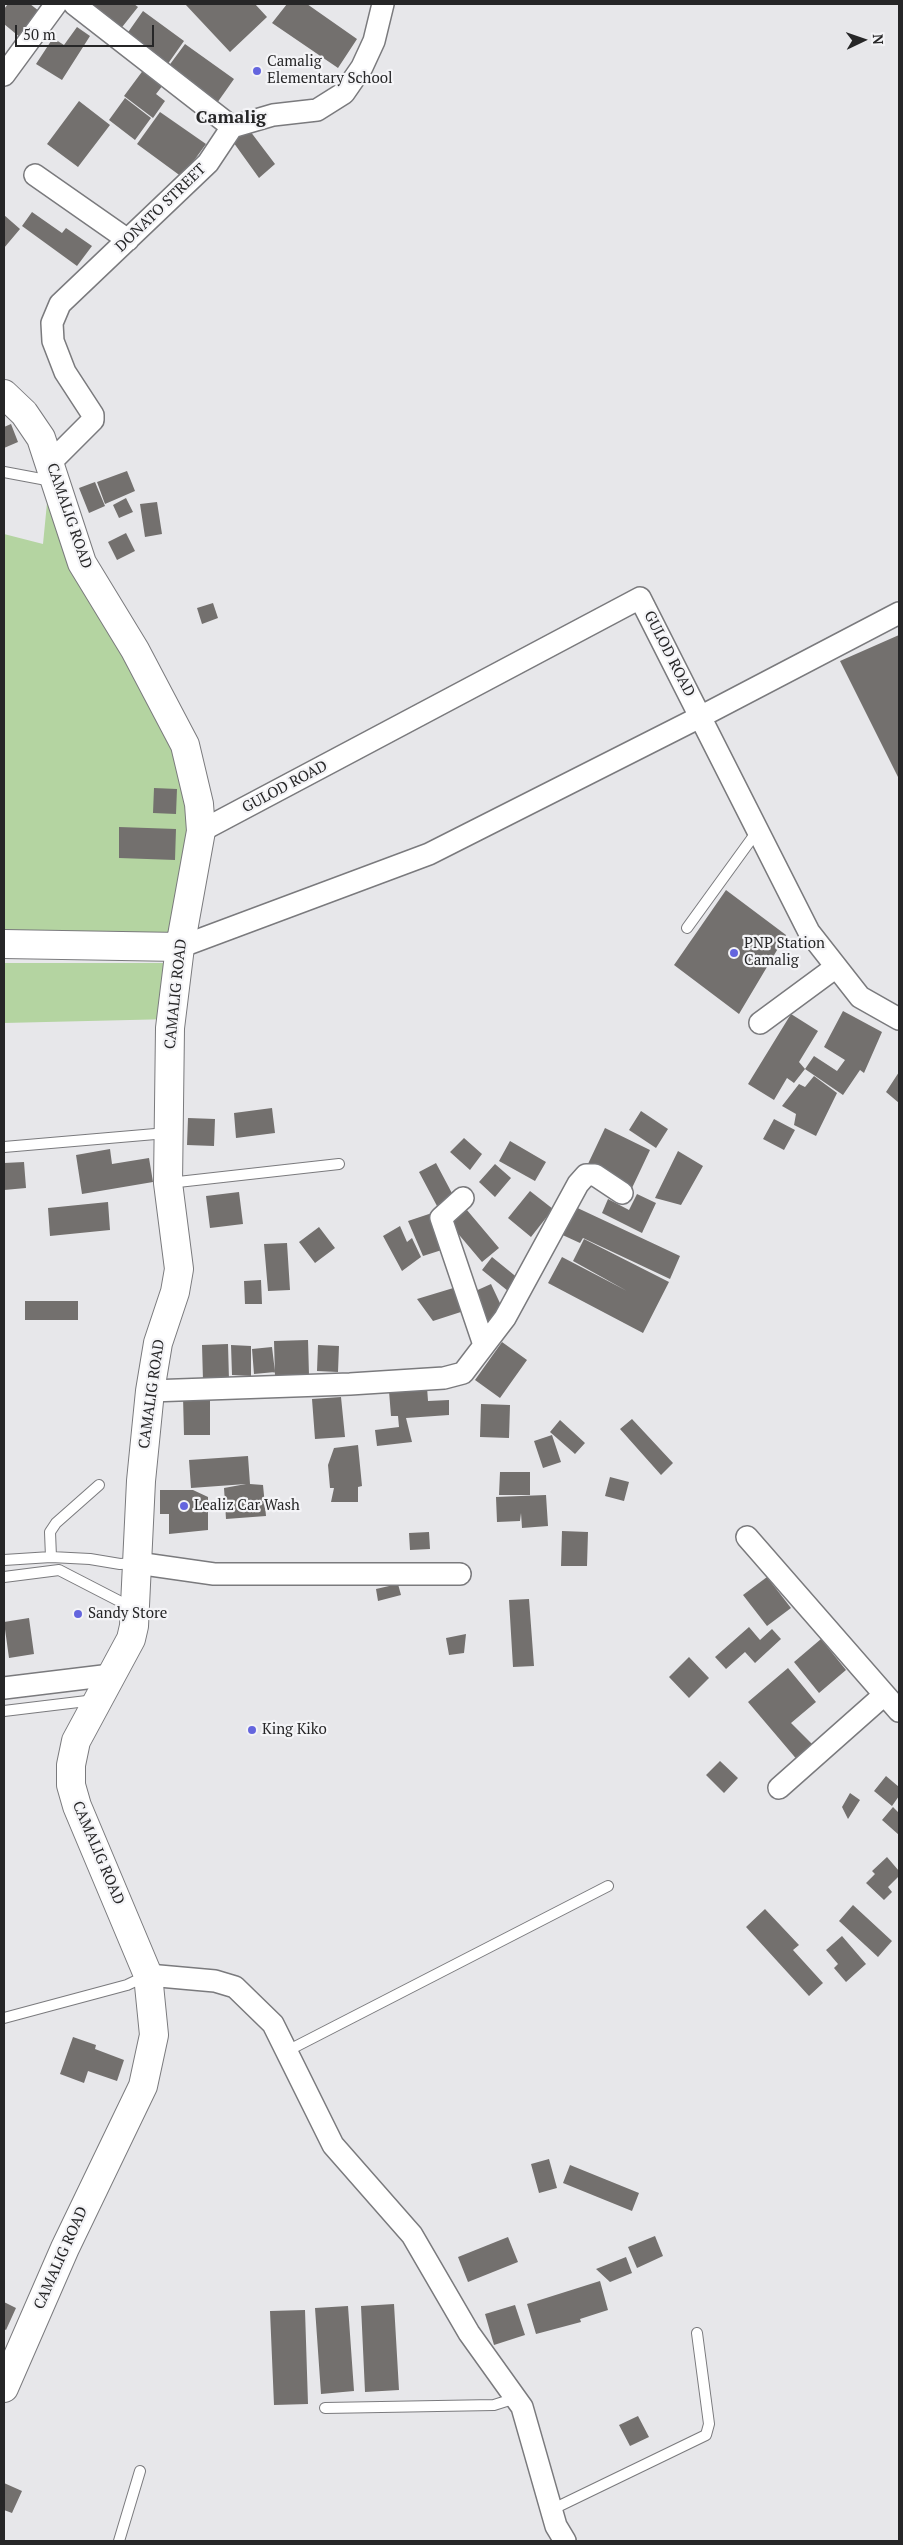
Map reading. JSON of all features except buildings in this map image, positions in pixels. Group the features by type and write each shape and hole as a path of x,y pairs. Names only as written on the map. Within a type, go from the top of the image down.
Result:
{"main road":[{"name":"CAMALIG ROAD","path":"4,394 41,438 54,471 82,563 135,650 185,745 199,804 201,831 180,947 170,1028 168,1183 178,1269 175,1292 158,1343 150,1391 141,1481 135,1615 131,1639 76,1741 71,1765 71,1785 77,1806 148,1975 154,2035 143,2086 65,2248 4,2388"},
{"path":"4,944 180,947"}],"street":[{"path":"4,75 56,4"},
{"path":"74,4 232,127 273,115 317,110 344,93 362,67 374,41 383,4"},
{"name":"DONATO STREET","path":"54,471 93,420 93,415 62,364 53,341 52,322 55,312 60,304 208,164 232,127"},
{"path":"35,175 128,240"},
{"name":"GULOD ROAD","path":"201,831 640,598 809,932 860,997 899,1020"},
{"path":"180,947 429,854 700,718 899,613"},
{"path":"760,1023 836,967"},
{"path":"150,1391 350,1384 444,1378 463,1373 506,1318 578,1184 586,1175 595,1175 622,1193"},
{"path":"463,1198 441,1218 484,1345"},
{"path":"747,1537 899,1711"},
{"path":"137,1563 214,1574 460,1574"},
{"path":"4,1688 111,1675"},
{"path":"779,1788 884,1695"},
{"path":"148,1975 215,1981 235,1987 273,2024 289,2050 334,2145 412,2235 469,2333 522,2406 556,2526 565,2541"}],"lane":[{"path":"4,472 54,471"},
{"path":"687,928 758,830"},
{"path":"4,1146 168,1133"},
{"path":"168,1183 339,1164"},
{"path":"51,1557 50,1532 56,1523 99,1485"},
{"path":"4,1560 51,1557 90,1559 120,1564 137,1563"},
{"path":"4,1577 58,1570 123,1602 135,1615"},
{"path":"4,1711 98,1700"},
{"path":"289,2050 608,1886"},
{"path":"4,2018 127,1985 148,1975"},
{"path":"551,2510 706,2435 709,2424 697,2334"},
{"path":"326,2408 494,2405 516,2398"},
{"path":"119,2541 140,2471"}],"green space":[{"path":"51,462 199,804 183,933 4,930 4,534 43,544"},
{"path":"4,963 178,963 172,1019 4,1023"}],"place":[{"name":"Camalig Elementary School","path":"257,71"},
{"name":"PNP Station Camalig","path":"734,953"},
{"name":"Lealiz Car Wash","path":"184,1506"},
{"name":"Sandy Store","path":"78,1614"},
{"name":"King Kiko","path":"252,1730"}],"district":[{"name":"Camalig","path":"231,118"}]}
